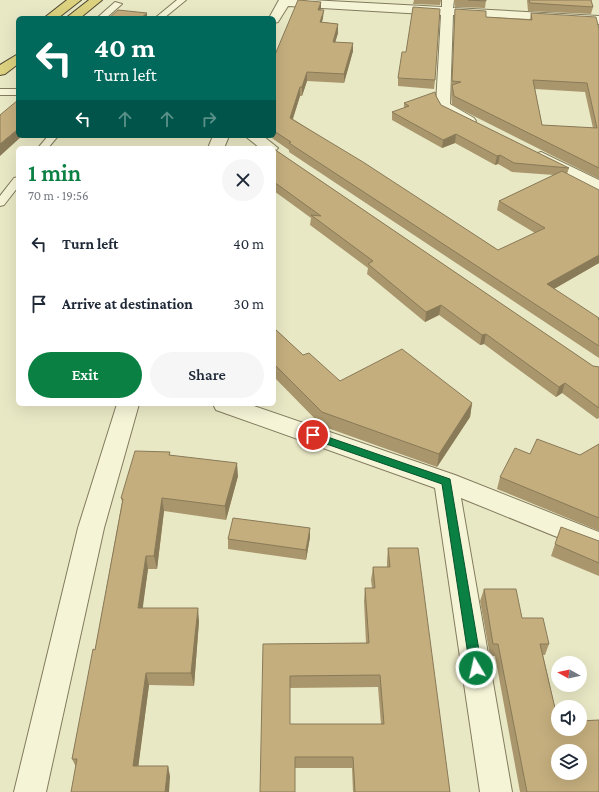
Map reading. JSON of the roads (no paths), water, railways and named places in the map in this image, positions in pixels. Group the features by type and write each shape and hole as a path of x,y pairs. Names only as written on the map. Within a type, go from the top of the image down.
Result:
{"highway":[{"path":"53,16 75,0"},
{"path":"75,16 96,0"},
{"path":"0,71 16,59"}],"street":[{"path":"276,16 284,1 448,6 599,20"},
{"path":"448,6 443,104 446,109 483,128"},
{"path":"256,138 267,146"},
{"path":"531,152 599,186"},
{"path":"30,792 91,528 127,406"},
{"path":"230,406 446,482 599,543"},
{"path":"446,482 496,792"}],"lane":[{"path":"162,16 182,0"},
{"path":"103,16 118,4"},
{"path":"0,92 16,92"},
{"path":"45,146 51,138"},
{"path":"0,203 16,183"}]}
